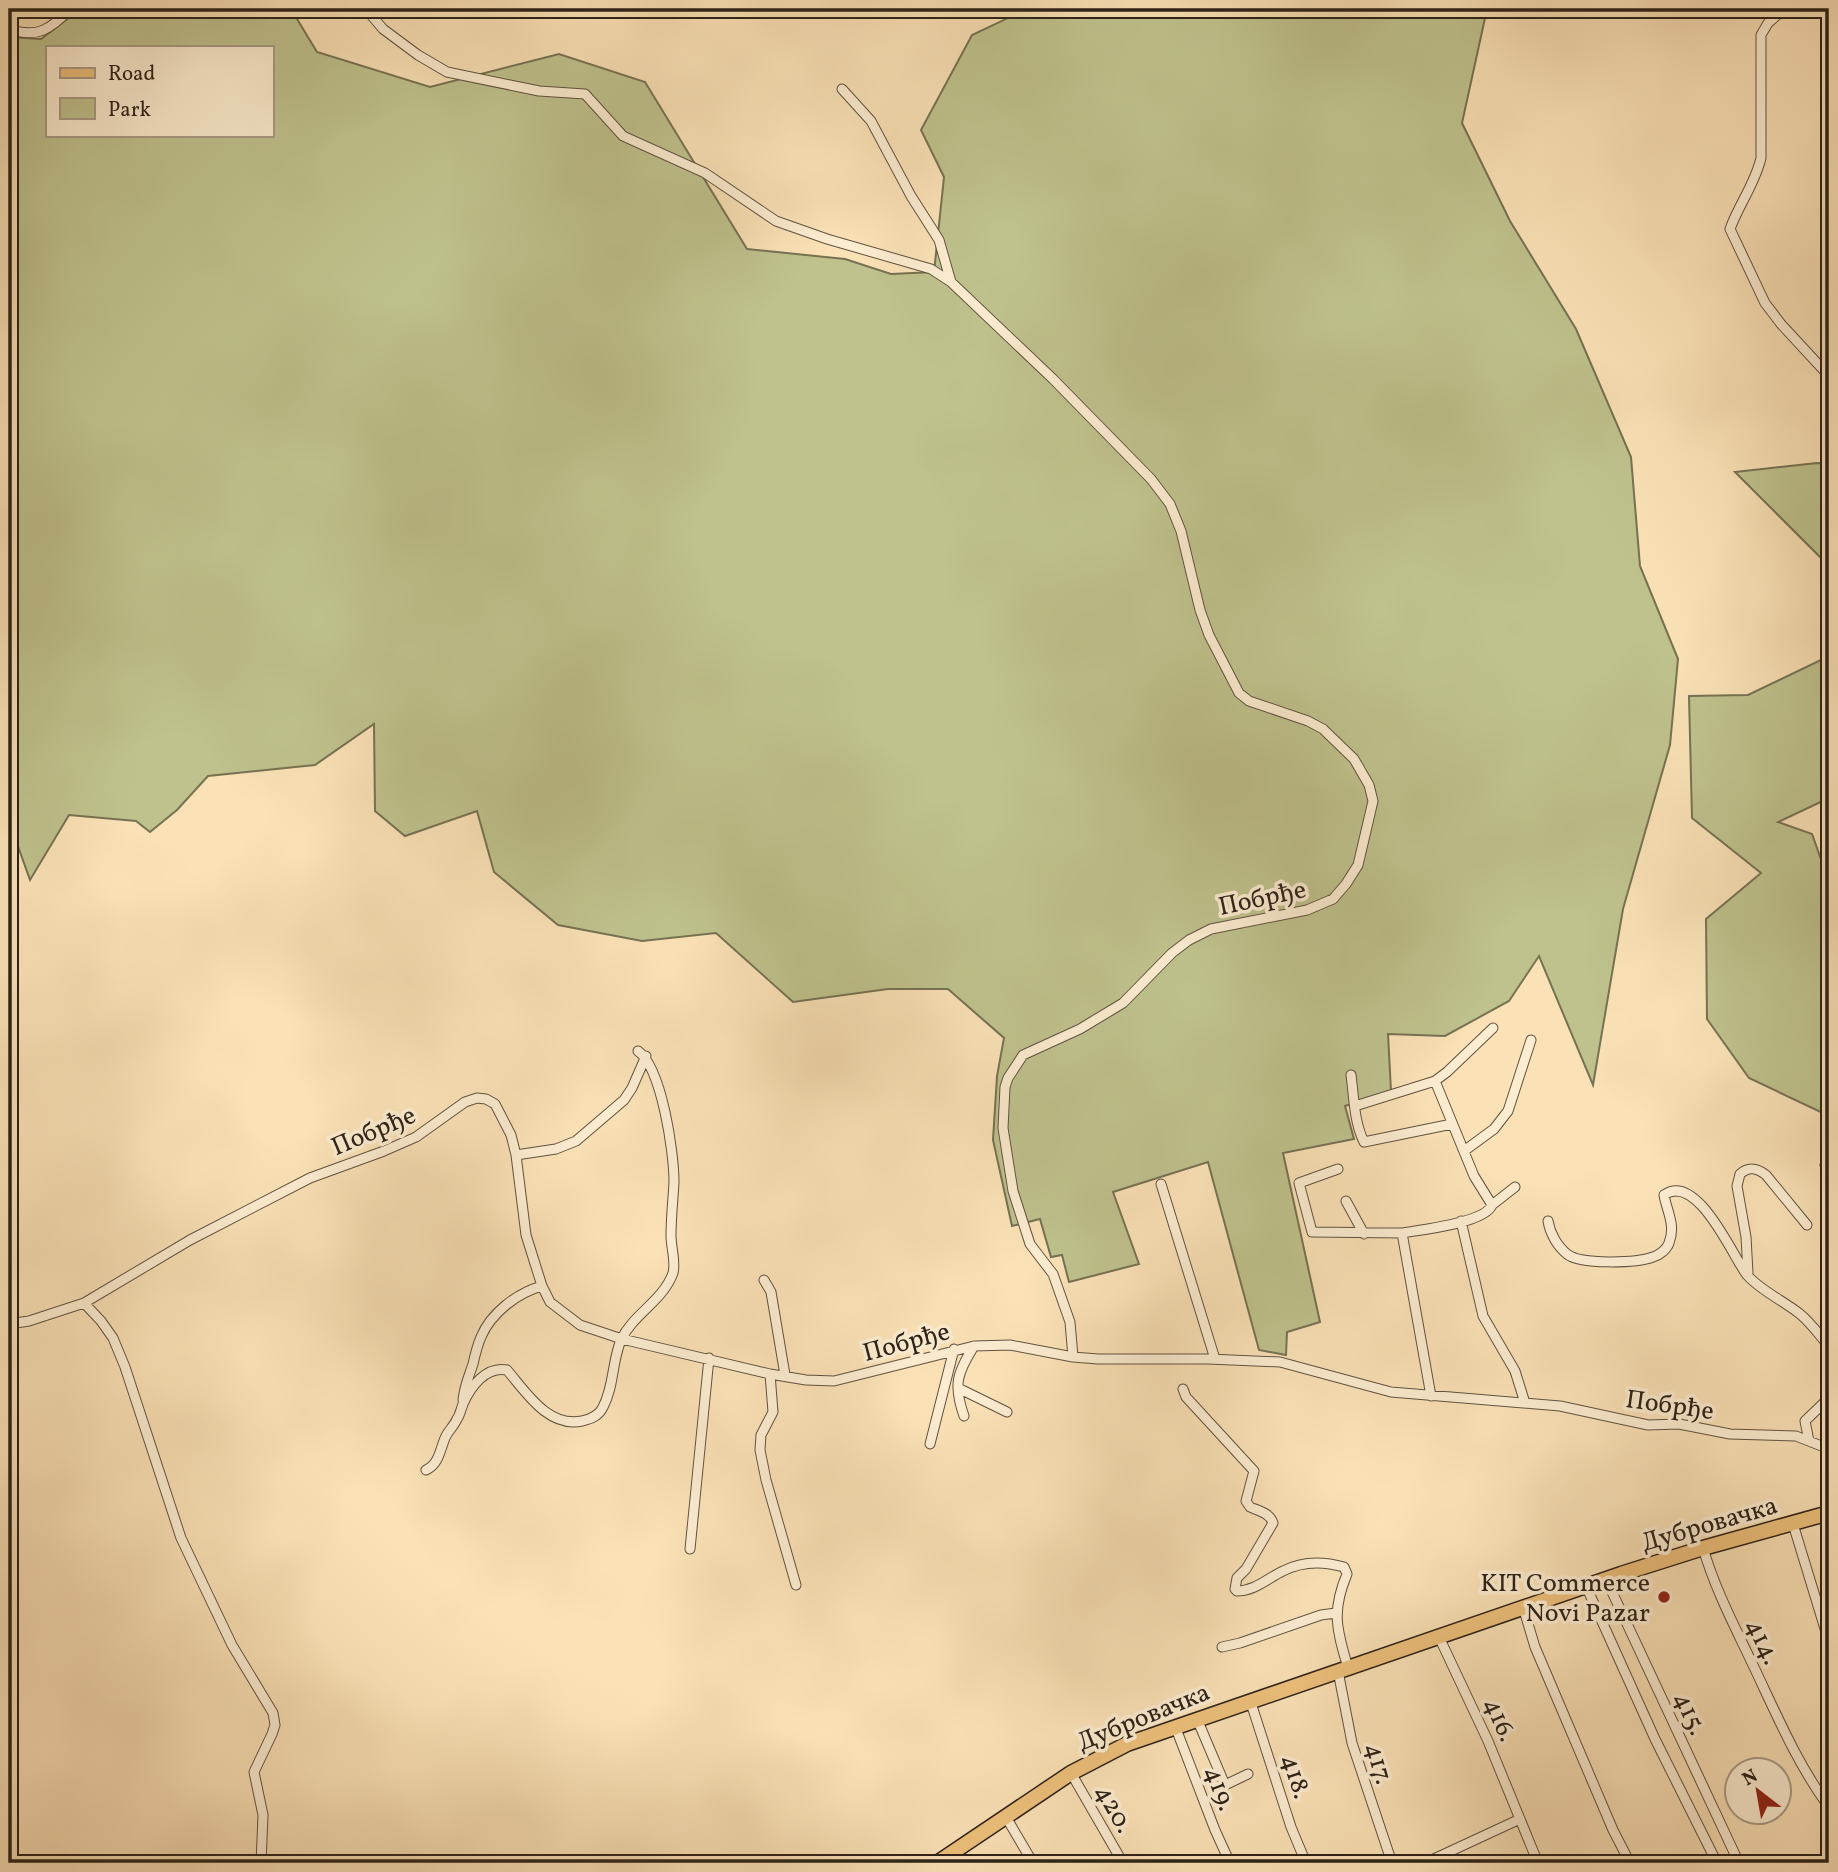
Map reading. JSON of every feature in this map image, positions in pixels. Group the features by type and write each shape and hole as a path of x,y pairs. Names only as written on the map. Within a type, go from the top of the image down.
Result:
{"main road":[{"name":"Дубровачка","path":"938,1863 1071,1773 1127,1744 1606,1579 1703,1548 1829,1513"}],"street":[{"path":"9,29 28,33 48,29 70,9"},
{"path":"366,9 383,29 447,72 539,91 585,94 623,136 705,173 776,221 827,239 931,269 951,282"},
{"path":"1784,9 1768,23 1761,35 1761,158 1757,177 1736,212 1730,229 1765,303 1829,376"},
{"path":"842,89 871,121 911,196 939,240 951,282"},
{"name":"Побрђе","path":"951,282 1053,379 1151,479 1170,504 1181,531 1200,610 1209,635 1239,693 1249,701 1308,721 1323,729 1354,759 1369,785 1373,801 1358,866 1333,899 1307,910 1211,929 1189,940 1172,953 1123,1003 1091,1024 1023,1055 1008,1077 1003,1128 1013,1191 1030,1244 1054,1274 1070,1322 1073,1357"},
{"path":"1354,1106 1435,1082 1493,1028"},
{"path":"1464,1151 1494,1129 1508,1111 1531,1040"},
{"path":"463,1402 485,1373 493,1368 502,1369 507,1370 542,1410 552,1417 572,1422 593,1418 604,1405 622,1339 660,1297 674,1269 671,1236 674,1180 672,1147 660,1090 642,1054 632,1088 624,1100 576,1141 556,1149 516,1155"},
{"path":"1351,1075 1354,1106 1364,1142 1452,1124"},
{"path":"1435,1082 1474,1176 1492,1205"},
{"name":"Побрђе","path":"9,1324 29,1321 85,1303 190,1240 310,1178 416,1137 465,1102 477,1098 495,1104 506,1123 516,1155 526,1235 541,1286 550,1302 580,1325 622,1339 770,1374 834,1381 974,1346 1010,1345 1073,1357 1280,1362 1391,1392 1560,1406 1648,1425 1679,1424 1730,1434 1796,1436 1829,1449"},
{"path":"1338,1170 1299,1183 1312,1233 1402,1233 1461,1222 1486,1213 1515,1187"},
{"path":"1748,1275 1746,1237 1737,1186 1740,1174 1745,1170 1758,1170 1766,1175 1807,1225"},
{"path":"1161,1184 1215,1359"},
{"path":"1548,1221 1550,1232 1558,1245 1567,1255 1583,1262 1653,1257 1668,1246 1671,1234 1672,1224 1664,1195 1669,1191 1677,1191 1700,1204 1711,1217 1748,1275 1804,1318 1829,1346"},
{"path":"1346,1201 1364,1234"},
{"path":"1461,1222 1482,1316 1515,1371 1525,1403"},
{"path":"1402,1233 1431,1396"},
{"path":"764,1280 771,1292 785,1375"},
{"path":"426,1470 432,1467 439,1457 446,1436 458,1418 483,1332 517,1297 541,1286"},
{"path":"85,1303 113,1338 181,1538 232,1645 273,1713 275,1725 254,1772 263,1815 261,1863"},
{"path":"964,1416 958,1400 958,1373 974,1346"},
{"path":"930,1444 954,1349"},
{"path":"690,1549 709,1358"},
{"path":"770,1374 773,1412 761,1435 760,1450 796,1585"},
{"path":"958,1388 1007,1412"},
{"path":"1183,1389 1186,1397 1254,1471 1246,1501 1250,1507 1266,1513 1273,1523 1246,1569 1237,1578 1235,1589 1250,1589 1283,1570 1309,1563 1323,1562 1344,1567 1347,1574 1338,1596 1336,1613 1343,1669"},
{"path":"1809,1441 1805,1421 1829,1398"},
{"path":"1793,1524 1829,1642"},
{"name":"414.","path":"1703,1548 1713,1580 1732,1623 1813,1785 1829,1807"},
{"name":"415.","path":"1606,1579 1739,1863"},
{"name":"415.","path":"1586,1586 1656,1740 1717,1863"},
{"path":"1523,1608 1535,1647 1613,1830 1630,1863"},
{"name":"Дубровачка","path":"1222,1647 1321,1615 1336,1613"},
{"name":"416.","path":"1439,1637 1483,1730 1538,1863"},
{"name":"417.","path":"1343,1669 1352,1743 1392,1863"},
{"name":"418.","path":"1250,1700 1292,1827 1307,1863"},
{"path":"1198,1719 1225,1785 1248,1774"},
{"name":"419.","path":"1175,1727 1214,1830 1230,1863"},
{"name":"420.","path":"1071,1773 1123,1863"},
{"path":"1006,1817 1033,1863"},
{"path":"1425,1863 1520,1819"}],"green space":[{"path":"80,9 291,9 317,52 430,87 559,54 645,82 747,249 845,259 891,274 934,272 944,177 921,130 972,35 1027,9 1487,9 1462,123 1510,221 1576,329 1631,457 1640,566 1678,659 1670,745 1623,909 1593,1085 1539,956 1509,1001 1445,1036 1388,1034 1391,1091 1345,1106 1354,1139 1283,1153 1320,1322 1287,1332 1286,1355 1259,1350 1208,1162 1113,1192 1139,1264 1069,1282 1062,1255 1051,1257 1040,1219 1012,1226 993,1140 997,1076 1004,1038 948,989 888,989 793,1002 716,933 642,941 558,925 494,872 477,811 405,836 375,811 374,724 315,765 208,776 177,810 150,832 136,821 69,815 30,880 9,821 9,37 41,39"},
{"path":"1829,464 1829,566 1735,472"},
{"path":"1829,656 1829,798 1778,822 1812,834 1829,882 1829,1116 1749,1078 1707,1019 1706,919 1761,873 1692,818 1689,696 1748,695"}],"place":[{"name":"KIT Commerce Novi Pazar","path":"1664,1597"}]}
